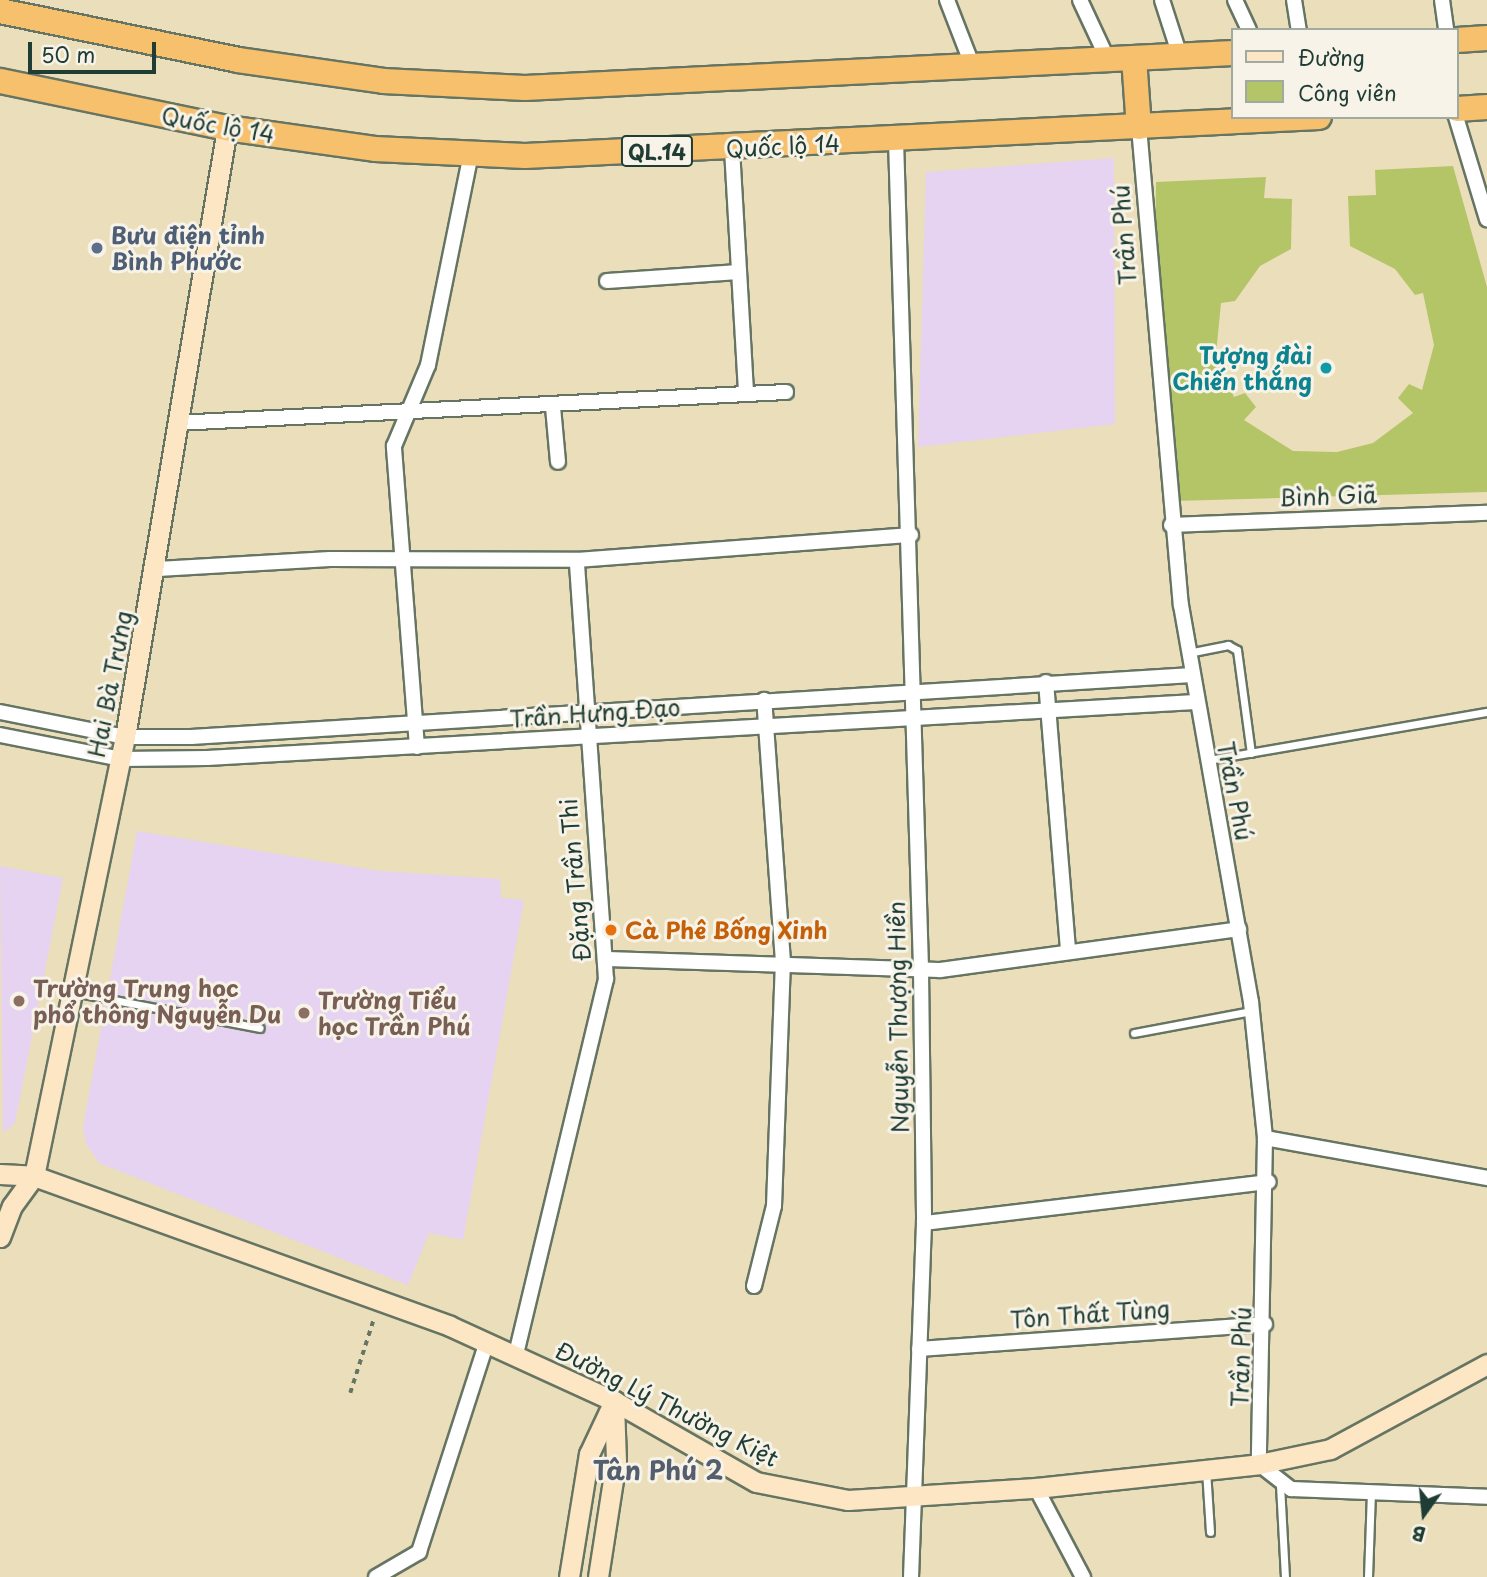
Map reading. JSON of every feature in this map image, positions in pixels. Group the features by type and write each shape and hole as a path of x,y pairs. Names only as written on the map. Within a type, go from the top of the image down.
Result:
{"highway":[{"path":"0,11 238,61 383,81 525,88 1232,53"},
{"path":"1459,40 1487,38"},
{"path":"1134,58 1139,127"},
{"name":"Quốc lộ 14","path":"0,82 227,128 375,149 471,154 732,149 1287,119"},
{"path":"1459,109 1487,107"}],"street":[{"path":"947,0 973,67"},
{"path":"1080,0 1108,60"},
{"path":"1162,0 1180,56"},
{"path":"1235,0 1248,28"},
{"path":"1294,0 1299,28"},
{"path":"1442,0 1446,28"},
{"path":"1457,119 1487,219"},
{"name":"Trần Phú","path":"1139,127 1171,525 1195,702 1252,1011 1269,1182 1259,1464"},
{"name":"Hai Bà Trưng","path":"0,1237 12,1206 34,1176 121,759 158,569 176,423 227,128"},
{"name":"Nguyễn Thượng Hiền","path":"897,140 916,713 924,1223 911,1577"},
{"path":"732,149 746,392"},
{"path":"417,747 394,446 428,365 471,154"},
{"path":"607,281 739,272"},
{"path":"176,423 553,407 746,392 786,392"},
{"path":"553,407 558,462"},
{"name":"Bình Giã","path":"1171,525 1487,513"},
{"path":"158,569 577,560 911,535"},
{"name":"Đặng Trần Thi","path":"516,1354 607,959 584,737 577,560"},
{"path":"0,712 125,737 414,723 915,688 1192,675"},
{"path":"1046,682 1068,951"},
{"path":"754,1286 774,1206 783,962 764,700"},
{"name":"Trần Hưng Đạo","path":"0,734 121,759 417,747 1048,705 1195,702"},
{"path":"607,959 783,962 921,970 1239,929"},
{"path":"1265,1138 1487,1178"},
{"name":"Đường Lý Thường Kiệt","path":"0,1174 34,1176 487,1342 614,1401 756,1482 848,1500 914,1499 1259,1464 1362,1436 1487,1364"},
{"path":"924,1223 1269,1182"},
{"name":"Tôn Thất Tùng","path":"919,1349 1265,1324"},
{"path":"376,1577 419,1552 487,1342"},
{"path":"569,1577 589,1454 614,1401"},
{"path":"598,1577 616,1461 614,1401"},
{"path":"1259,1464 1280,1485 1487,1497"},
{"path":"1036,1488 1083,1577"}],"lane":[{"path":"1188,653 1228,645 1237,650 1251,753"},
{"path":"1206,761 1487,712"},
{"path":"72,991 260,1028"},
{"path":"1134,1033 1252,1011"},
{"path":"1206,1470 1210,1532"},
{"path":"1280,1485 1285,1577"},
{"path":"1368,1577 1371,1492"}],"path":[{"path":"350,1393 380,1301"}],"shaded area":[{"path":"1114,158 1115,424 918,447 926,172"},
{"name":"Trường Tiểu học Trần Phú","path":"137,831 380,871 500,879 501,898 524,900 463,1240 429,1233 408,1285 99,1163 86,1144 83,1127"},
{"name":"Trường Trung học phổ thông Nguyễn Du","path":"0,866 63,878 15,1123 3,1133"}],"green space":[{"path":"1453,166 1487,287 1487,492 1174,501 1159,459 1154,386 1156,182 1266,177 1264,198 1292,199 1291,249 1260,266 1235,301 1221,303 1216,354 1234,397 1245,393 1256,407 1244,420 1293,451 1337,452 1373,443 1413,413 1398,398 1409,384 1422,390 1434,345 1423,293 1415,295 1395,269 1350,246 1348,196 1376,195 1375,170"}],"place":[{"name":"Bưu điện tỉnh Bình Phước","path":"97,248"},
{"name":"Tượng đài Chiến thắng","path":"1326,368"},
{"name":"Cà Phê Bống Xinh","path":"611,930"},
{"name":"Trường Trung học phổ thông Nguyễn Du","path":"19,1001"},
{"name":"Trường Tiểu học Trần Phú","path":"304,1013"}],"district":[{"name":"Tân Phú 2","path":"658,1470"}]}
